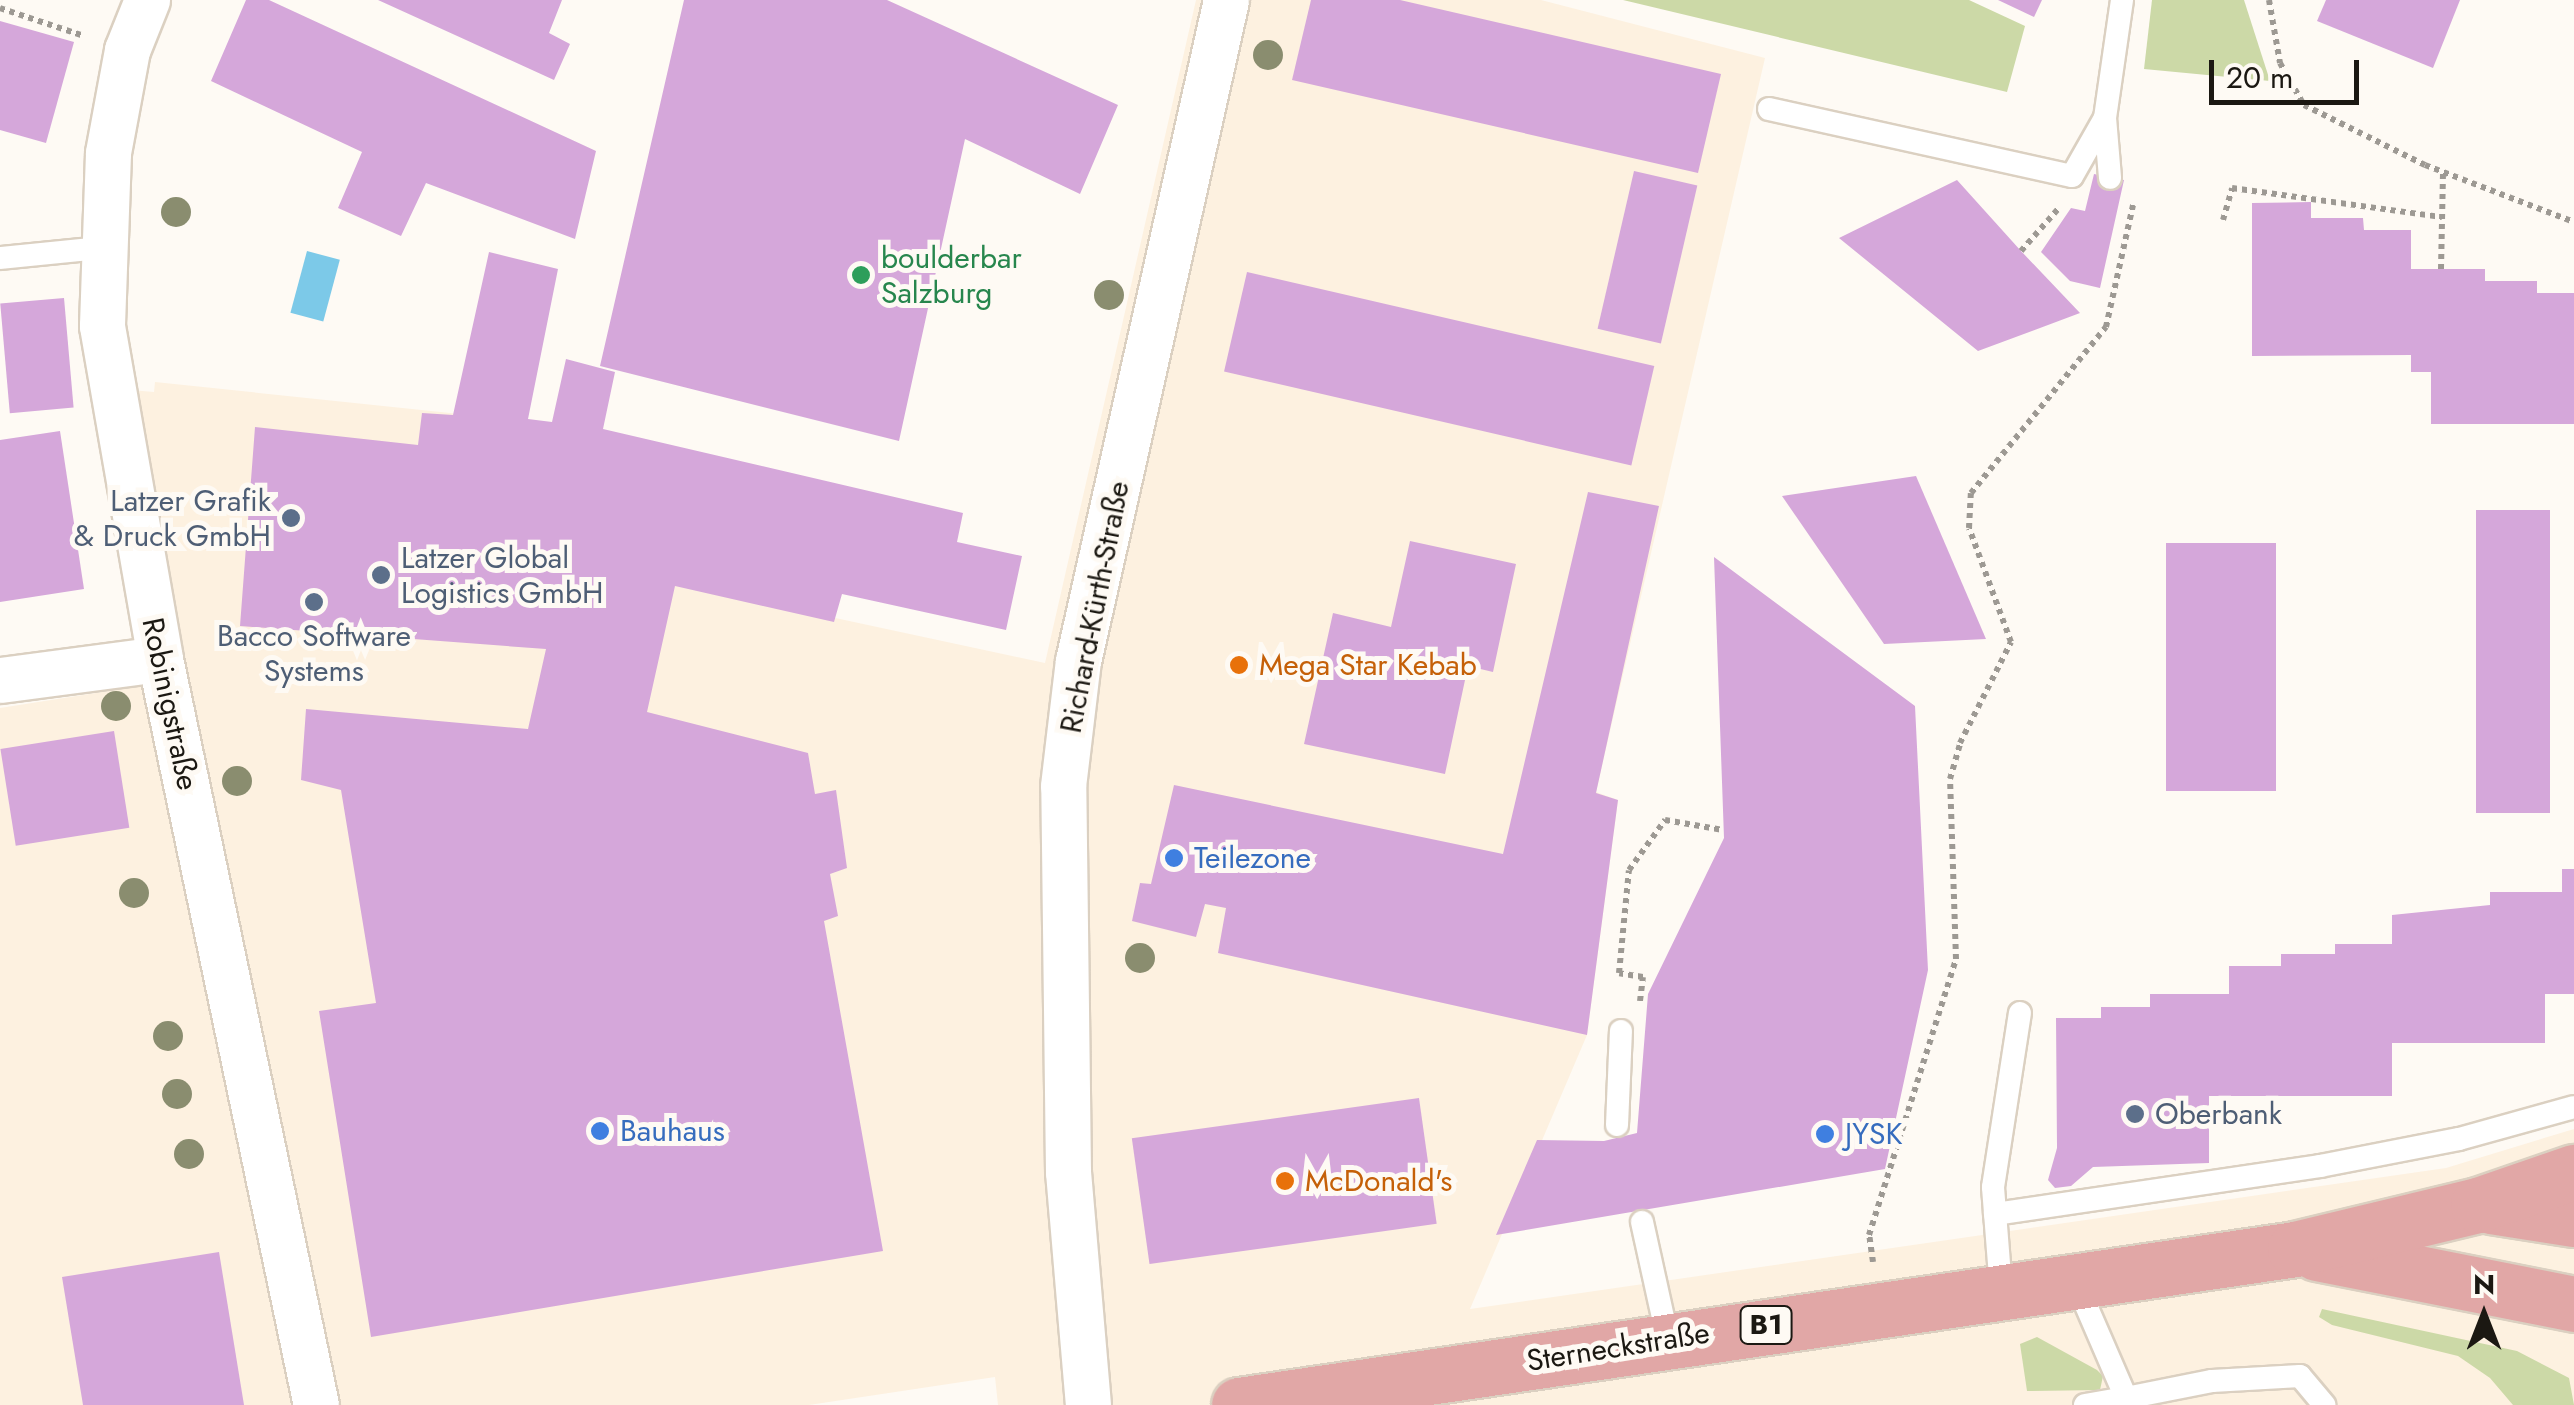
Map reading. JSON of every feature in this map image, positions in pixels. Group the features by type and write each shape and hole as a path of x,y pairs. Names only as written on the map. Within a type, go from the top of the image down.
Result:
{"main road":[{"name":"Sterneckstraße","path":"1239,1405 2075,1278 2294,1249 2478,1205 2574,1172"},
{"name":"Sterneckstraße","path":"2478,1205 2574,1219"},
{"name":"Sterneckstraße","path":"2294,1249 2574,1304"}],"street":[{"name":"Robinigstraße","path":"146,0 128,50 108,153 101,248 110,381 160,659 316,1405"},
{"name":"Richard-Kürth-Straße","path":"1088,1405 1068,1172 1064,786 1078,661 1226,0"},
{"path":"0,680 160,659"}],"lane":[{"path":"2110,178 2104,118 2122,0"},
{"path":"1769,109 2072,176 2104,118"},
{"path":"0,258 101,248"},
{"path":"2001,1289 1995,1214 1997,1150 2020,1013"},
{"path":"1616,1126 1621,1032"},
{"path":"1995,1214 2320,1166 2574,1107"},
{"path":"1642,1222 1668,1340"},
{"path":"2075,1278 2126,1398"},
{"path":"2085,1405 2212,1382 2300,1376 2324,1405"}],"path":[{"path":"2269,0 2280,62 2304,104 2443,172 2574,222"},
{"path":"0,8 128,50"},
{"path":"2440,269 2443,172"},
{"path":"2022,250 2057,210 2072,176"},
{"path":"1880,1308 1869,1234 1956,959 1950,779 1960,744 2011,642 1970,528 1970,493 2106,327 2137,188"},
{"path":"2223,220 2232,188 2442,217"},
{"path":"1621,1032 1638,1025 1642,977 1619,974 1629,870 1664,820 1724,830"}],"shaded area":[{"path":"1196,0 1541,0 1765,58 1596,792 1618,800 1587,1035 1470,1309 2446,1168 2574,1129 2574,1405 998,1405 995,1377 809,1405 0,1405 0,708 134,687 129,576 95,387 154,392 155,382 603,429 569,561 1045,663"}],"green space":[{"path":"1623,0 1969,0 2025,26 2007,92"},
{"path":"2152,0 2244,0 2270,81 2144,69"},
{"path":"2322,1309 2517,1351 2569,1378 2574,1405 2513,1405 2490,1378 2458,1356 2332,1325 2319,1317"},
{"path":"2037,1337 2097,1370 2103,1376 2100,1390 2027,1391 2020,1344"}],"water":[{"path":"307,251 340,260 323,322 290,313"}],"building":[{"path":"246,0 269,0 596,151 575,239 426,183 401,236 338,208 362,152 211,81"},
{"path":"378,0 562,0 549,33 570,44 554,80"},
{"path":"684,0 887,0 1118,105 1080,194 965,139 899,441 600,366"},
{"path":"1311,0 1400,0 1721,74 1698,173 1292,80"},
{"path":"1998,0 2042,0 2034,17"},
{"path":"2326,0 2460,0 2433,68 2317,21"},
{"path":"0,21 74,42 46,143 0,130"},
{"path":"1634,171 1697,186 1661,343 1598,329"},
{"path":"2094,174 2124,180 2100,288 2070,281 2041,252 2071,208 2085,211"},
{"path":"1957,180 2080,313 1978,351 1839,238"},
{"path":"2311,202 2311,218 2363,218 2364,230 2411,230 2411,269 2485,269 2485,281 2537,281 2537,293 2574,293 2574,424 2431,424 2431,372 2411,372 2411,355 2252,356 2252,203"},
{"path":"489,252 558,269 528,419 552,422 566,359 615,372 603,429 963,513 957,542 1022,556 1006,630 842,594 834,622 675,586 647,712 808,753 815,794 836,790 847,868 830,874 838,916 824,921 883,1251 371,1337 319,1011 376,1003 341,790 301,780 306,709 528,729 546,649 240,626 255,427 418,445 422,413 453,415"},
{"path":"1247,272 1654,366 1631,465 1224,371"},
{"path":"64,298 74,408 10,413 0,304"},
{"path":"60,431 84,589 0,602 0,440"},
{"path":"1916,476 1986,639 1884,644 1782,496"},
{"path":"1588,492 1659,506 1596,793 1618,800 1587,1035 1218,953 1226,908 1205,904 1196,937 1132,921 1140,883 1151,884 1174,785 1503,854"},
{"path":"2476,510 2550,510 2550,813 2476,813"},
{"path":"1410,541 1516,564 1493,672 1468,666 1445,774 1304,744 1333,613 1391,627"},
{"path":"2166,543 2276,543 2276,791 2166,791"},
{"path":"1714,557 1915,706 1928,970 1885,1169 1496,1235 1537,1140 1604,1141 1637,1133 1648,994 1724,838"},
{"path":"114,731 129,828 16,846 0,749"},
{"path":"2562,869 2574,869 2574,994 2545,994 2545,1043 2392,1043 2392,1096 2209,1096 2209,1163 2093,1167 2071,1186 2055,1188 2048,1180 2057,1148 2056,1018 2101,1018 2101,1007 2150,1007 2150,994 2229,994 2229,966 2281,966 2281,954 2335,954 2335,944 2392,944 2392,915 2490,905 2490,892 2562,892"},
{"name":"McDonald's","path":"1419,1098 1437,1224 1149,1264 1132,1138"},
{"path":"219,1252 244,1405 83,1405 62,1277"}],"place":[{"name":"boulderbar Salzburg","path":"861,275"},
{"name":"Latzer Grafik & Druck GmbH","path":"291,518"},
{"name":"Latzer Global Logistics GmbH","path":"381,575"},
{"name":"Bacco Software Systems","path":"314,602"},
{"name":"Mega Star Kebab","path":"1239,665"},
{"name":"Teilezone","path":"1174,858"},
{"name":"Oberbank","path":"2135,1114"},
{"name":"Bauhaus","path":"600,1131"},
{"name":"JYSK","path":"1825,1134"},
{"name":"McDonald's","path":"1285,1181"}]}
